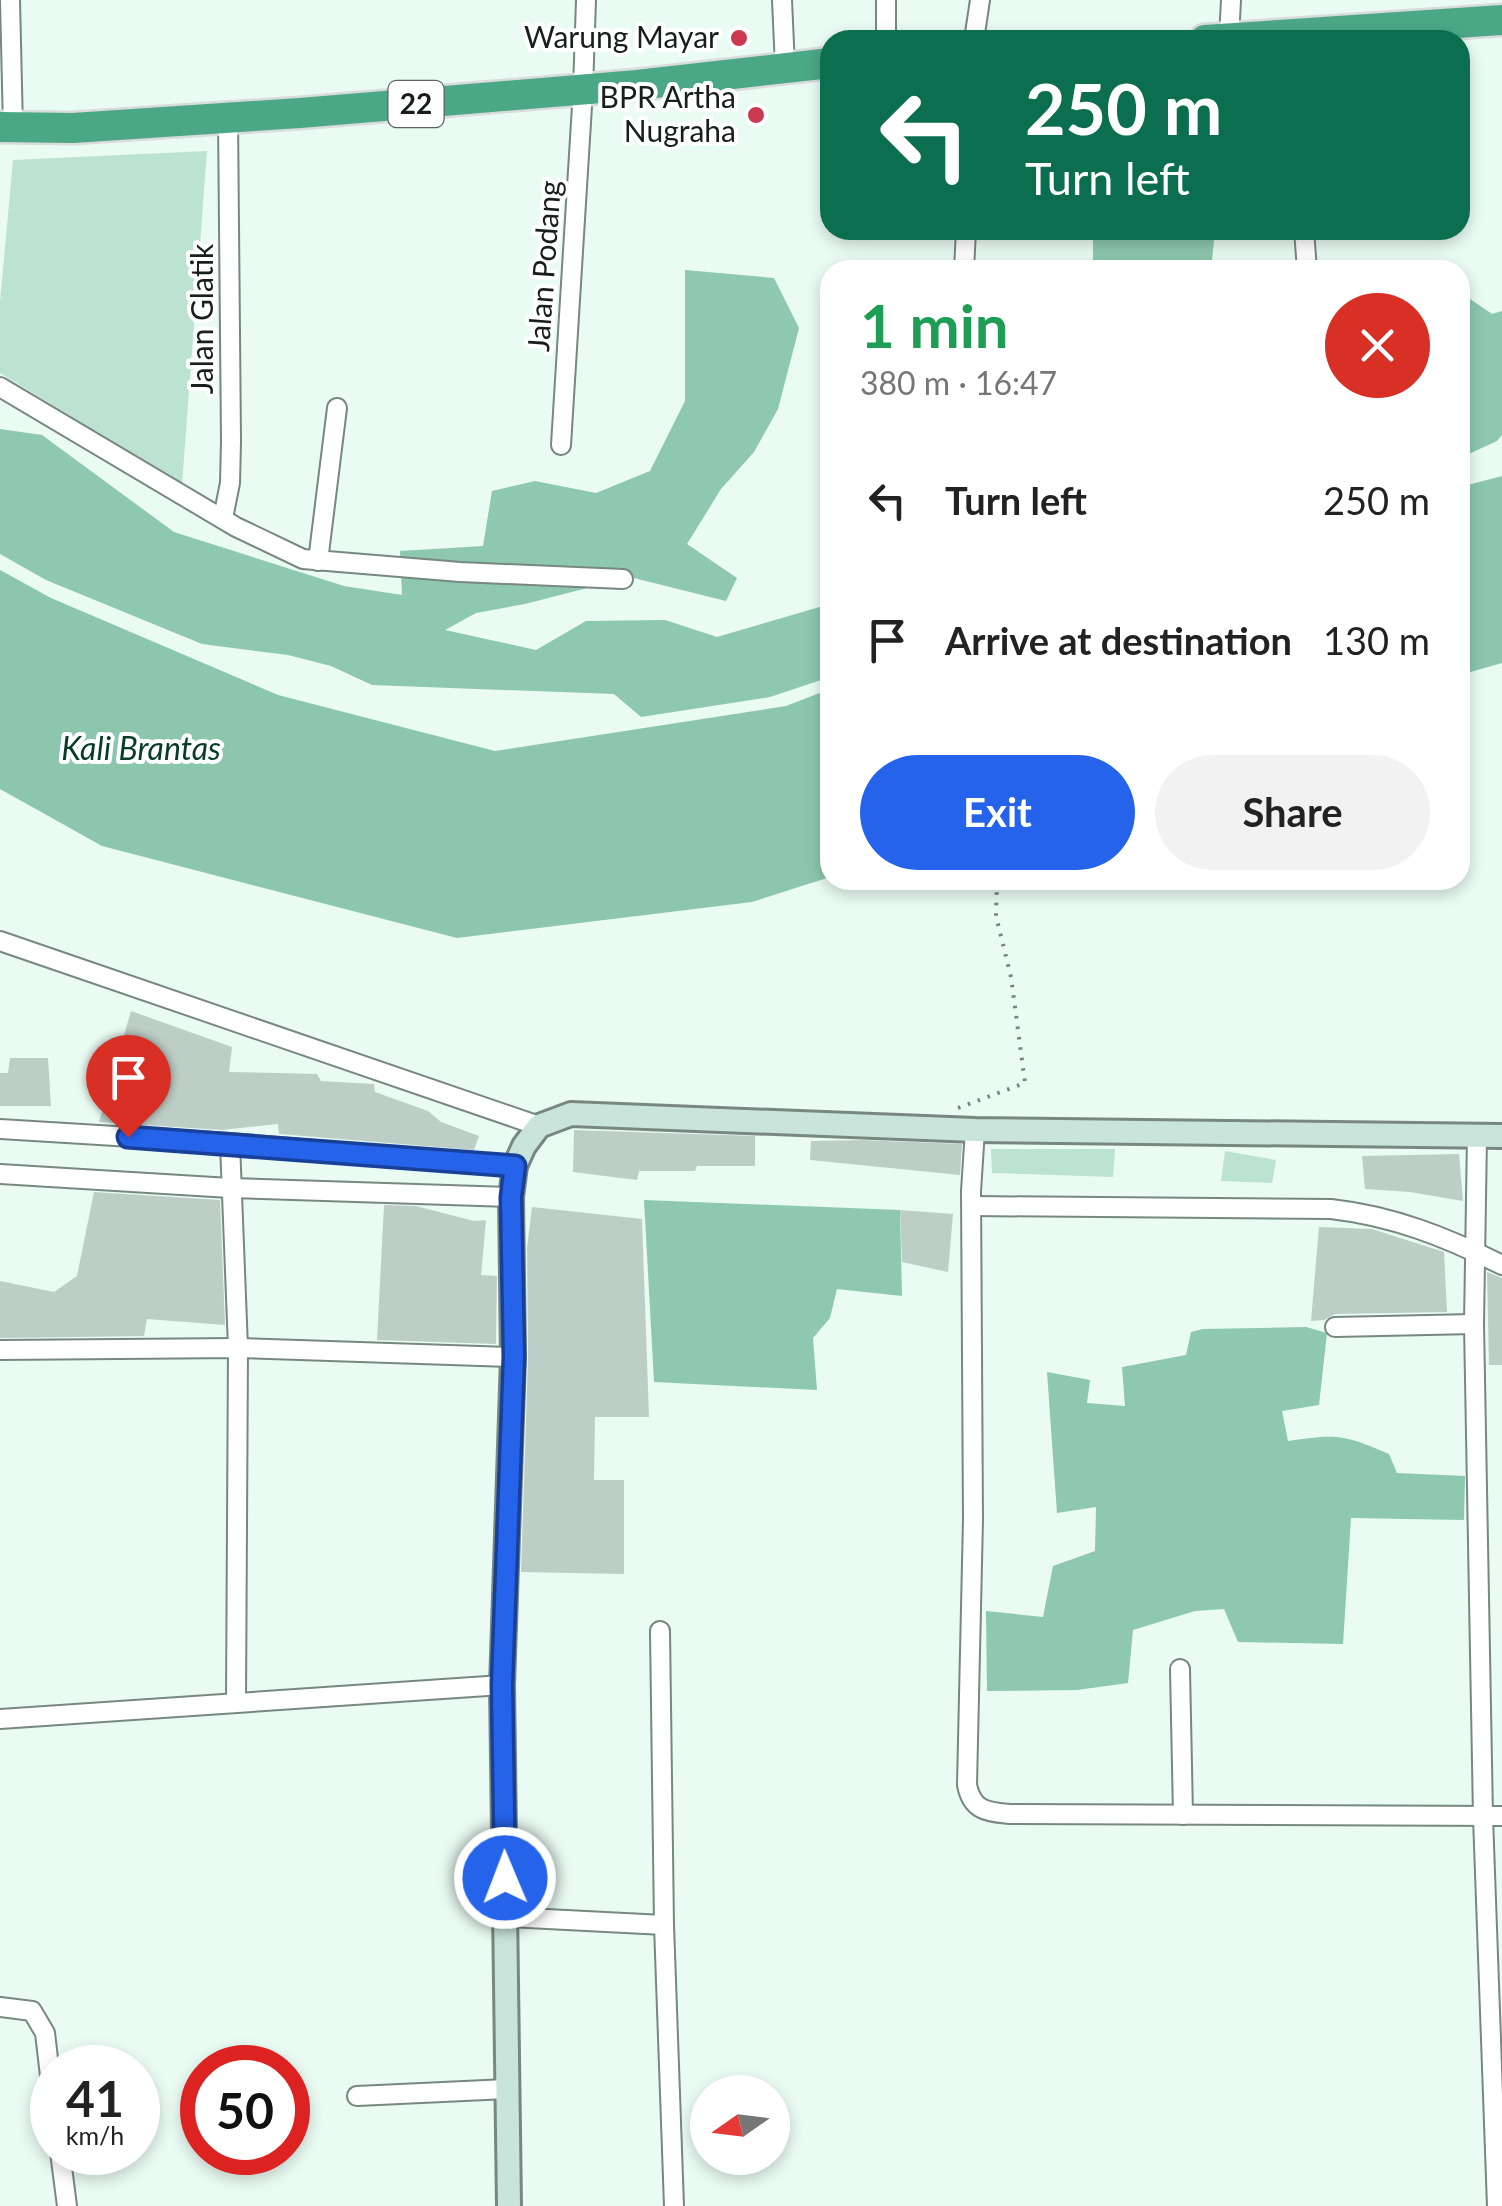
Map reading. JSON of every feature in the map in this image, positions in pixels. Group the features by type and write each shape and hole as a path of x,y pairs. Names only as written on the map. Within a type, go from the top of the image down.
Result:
{"highway":[{"path":"1376,30 1502,20"},
{"name":"22","path":"6,127 112,126 228,118 584,90 820,64"}],"main road":[{"path":"508,2206 502,1684 514,1357 513,1181 524,1146 539,1126 571,1114 975,1130 1502,1136"}],"street":[{"path":"6,127 10,0"},
{"name":"Jalan Podang","path":"561,445 584,90 586,0"},
{"path":"782,0 785,67"},
{"path":"886,0 886,30"},
{"path":"976,30 980,0"},
{"path":"1220,30 1232,0"},
{"name":"Jalan Glatik","path":"222,518 230,483 231,441 228,118"},
{"path":"0,387 281,550 318,561 623,579"},
{"path":"318,561 337,408"},
{"path":"0,941 539,1126"},
{"path":"0,1129 230,1143 513,1181"},
{"path":"975,1130 969,1795 976,1808 997,1813 1493,1816"},
{"path":"1477,1136 1474,1324 1493,1816 1497,2206"},
{"path":"230,1143 238,1348 236,1702"},
{"path":"0,1174 230,1188 513,1181"},
{"path":"972,1198 1368,1213 1413,1225 1502,1265"},
{"path":"1335,1328 1474,1324"},
{"path":"0,1350 238,1348 514,1357"},
{"path":"660,1631 664,1925 674,2206"},
{"path":"1180,1668 1183,1815"},
{"path":"0,1719 502,1684"},
{"path":"506,1917 664,1925"},
{"path":"0,2007 32,2011 40,2022 44,2045"},
{"path":"356,2096 508,2089"},
{"path":"63,2175 67,2206"}],"path":[{"path":"958,1108 1025,1083 1011,977 996,916 997,890"}],"shaded area":[{"path":"207,151 182,484 0,373 0,302 13,160"},
{"path":"1093,240 1214,240 1212,260 1093,260"},
{"path":"685,270 774,278 799,328 778,409 754,452 721,489 687,544 737,578 726,601 630,577 476,613 445,630 536,650 586,621 665,620 717,637 820,607 820,680 770,697 641,717 614,694 372,685 331,666 288,655 202,644 46,580 0,554 0,429 42,435 174,532 344,586 402,595 400,551 483,546 492,491 535,481 596,493 650,471 685,401"},
{"path":"1470,299 1492,314 1502,311 1502,435 1470,453"},
{"path":"991,1149 1115,1149 1113,1177 992,1173"},
{"path":"1225,1151 1276,1160 1272,1183 1221,1181"},
{"path":"644,1200 900,1210 902,1296 837,1289 830,1318 813,1338 817,1390 654,1382"},
{"path":"1306,1327 1327,1333 1319,1405 1282,1411 1288,1441 1350,1439 1389,1454 1397,1473 1465,1476 1464,1520 1351,1518 1343,1644 1238,1642 1224,1609 1195,1611 1133,1630 1128,1683 1077,1690 987,1691 986,1611 1043,1617 1053,1566 1095,1551 1096,1507 1057,1513 1047,1372 1090,1380 1087,1403 1125,1406 1122,1367 1186,1355 1191,1332"}],"water":[{"path":"1502,476 1502,663 1470,672 1470,484"},
{"name":"Kali Brantas","path":"0,570 51,598 278,695 495,751 786,706 820,693 820,880 752,902 457,938 102,846 0,789"}],"building":[{"path":"131,1011 232,1047 229,1072 317,1074 321,1081 374,1084 375,1092 428,1111 441,1122 479,1136 474,1150 279,1134 278,1124 222,1130 99,1122"},
{"path":"10,1058 48,1058 51,1106 0,1106 0,1073 8,1073"},
{"path":"574,1130 755,1136 755,1166 639,1171 637,1180 573,1172"},
{"path":"811,1141 962,1144 960,1175 810,1160"},
{"path":"1459,1154 1463,1201 1365,1189 1362,1156"},
{"path":"94,1192 220,1200 225,1325 147,1319 144,1336 0,1338 0,1281 54,1292 77,1276"},
{"path":"384,1205 416,1206 474,1221 486,1220 481,1275 497,1276 496,1344 377,1340"},
{"path":"532,1207 642,1219 649,1417 595,1417 594,1480 624,1480 624,1574 521,1572 528,1358 527,1248"},
{"path":"900,1210 953,1214 948,1272 902,1262"},
{"path":"1319,1227 1372,1229 1444,1252 1447,1312 1335,1314 1311,1321"},
{"path":"1487,1272 1502,1278 1502,1365 1489,1365"}],"place":[{"name":"Warung Mayar","path":"739,38"},
{"name":"BPR Artha Nugraha","path":"756,115"}],"route":[{"path":"128,1137 515,1166 511,1197 514,1357 502,1684 505,1878"}]}
